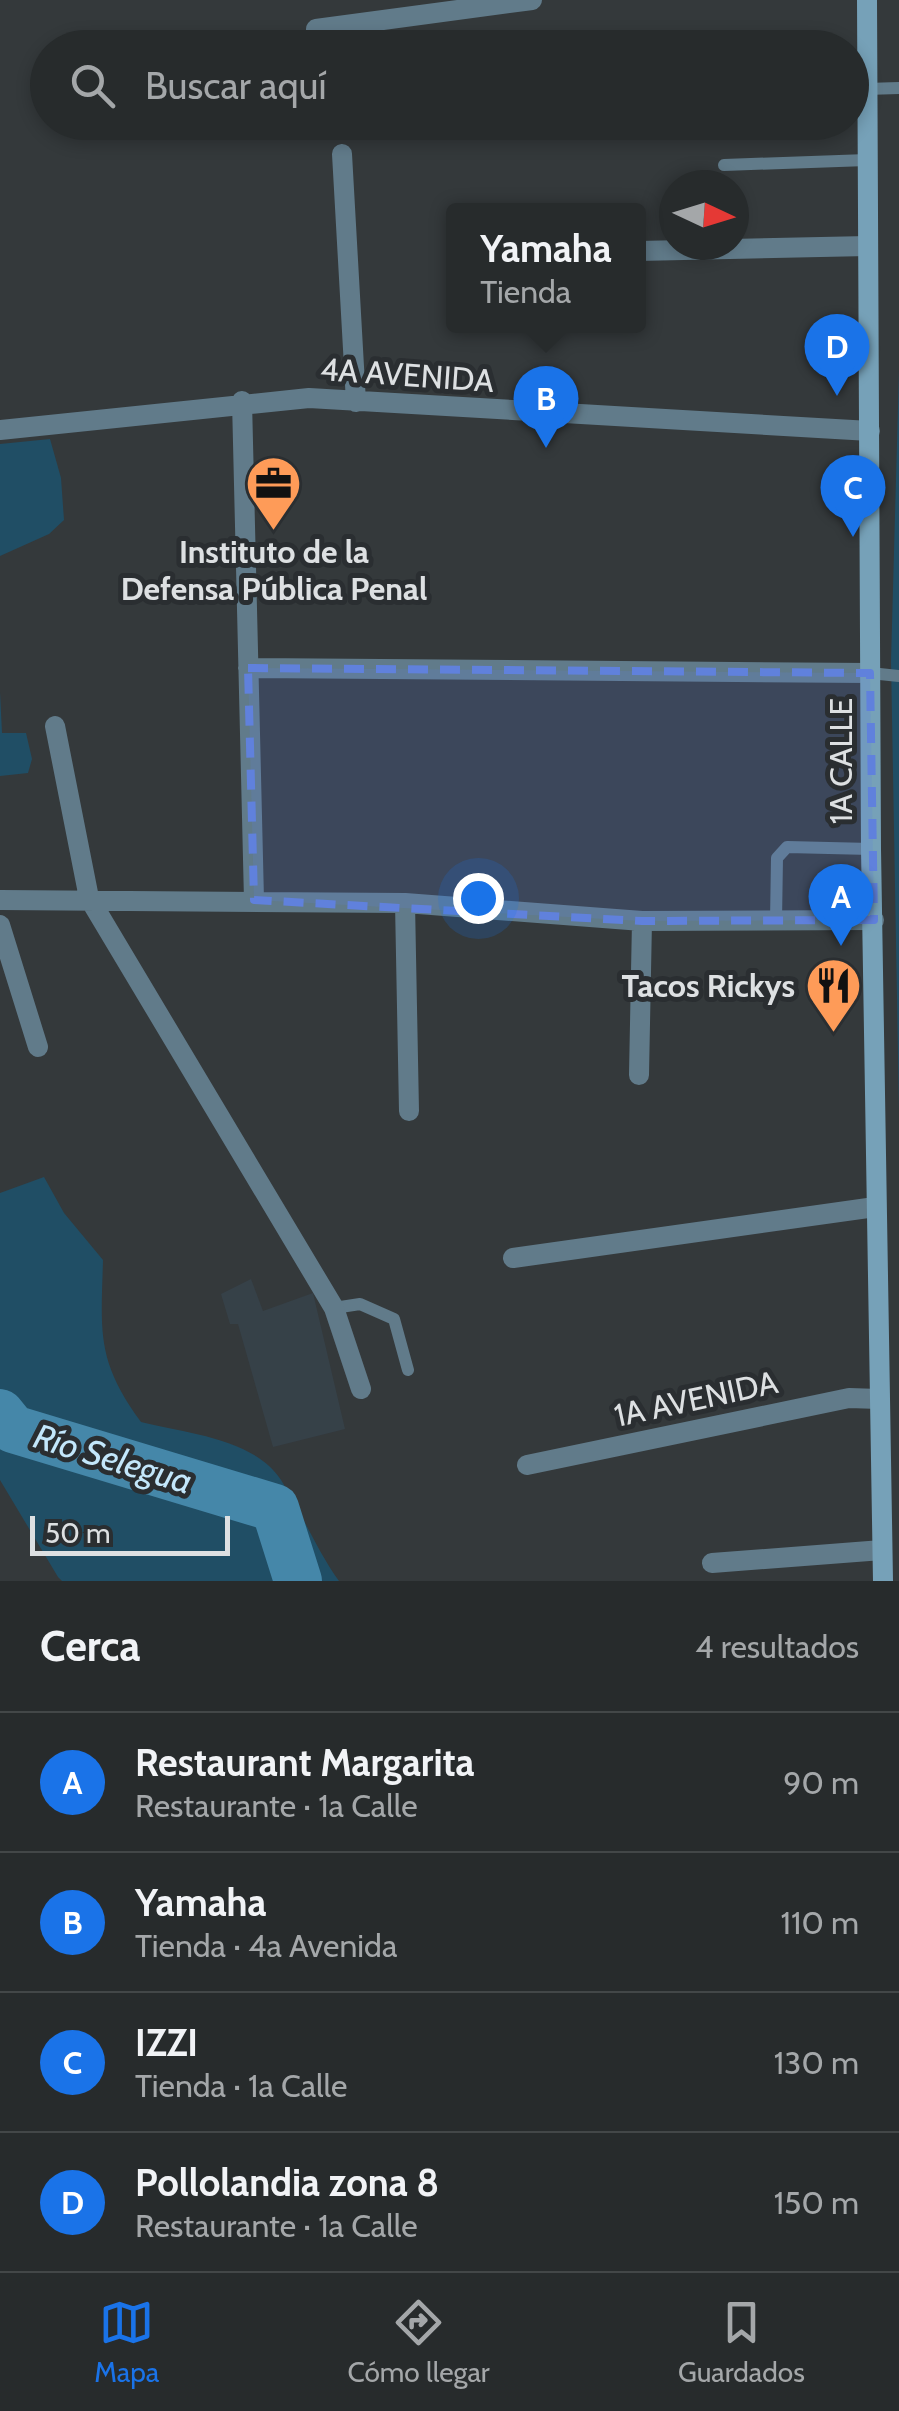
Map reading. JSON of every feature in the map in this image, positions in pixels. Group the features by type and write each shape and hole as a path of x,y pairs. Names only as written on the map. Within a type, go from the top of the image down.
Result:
{"main road":[{"name":"1A CALLE","path":"867,0 867,30"},
{"name":"1A CALLE","path":"867,140 875,1208 883,1581"},
{"path":"876,1263 899,1263"}],"street":[{"path":"316,29 532,0"},
{"path":"342,154 356,402"},
{"path":"646,251 868,246"},
{"name":"4A AVENIDA","path":"0,430 242,402 310,398 870,431"},
{"path":"242,402 254,900"},
{"path":"248,668 870,673"},
{"path":"55,726 89,898 334,1308 361,1389"},
{"path":"0,900 406,903 642,921 874,920"},
{"path":"406,903 409,1112"},
{"path":"639,1075 642,921"},
{"path":"0,924 38,1048"},
{"path":"513,1258 875,1208"},
{"name":"1A AVENIDA","path":"527,1465 849,1398 879,1399"},
{"path":"712,1564 882,1550"}],"lane":[{"path":"869,88 899,88"},
{"path":"724,165 867,160"},
{"path":"870,673 899,676"},
{"path":"776,920 777,858 786,846 871,850"},
{"path":"334,1308 360,1304 394,1318 408,1370"}],"highlighted area":[{"path":"248,668 870,673 874,920 642,921 254,900"}],"shaded area":[{"path":"899,370 899,1111 891,661"},
{"path":"50,439 61,478 64,520 49,534 0,556 0,444"},
{"path":"0,692 2,733 26,733 32,759 28,773 0,776"},
{"path":"44,1177 64,1213 103,1260 104,1345 116,1381 141,1422 217,1439 269,1466 339,1581 62,1581 58,1577 0,1480 0,1193"},
{"path":"251,1279 263,1311 313,1293 345,1429 273,1447 238,1324 230,1324 221,1294"}],"waterway":[{"name":"Río Selegua","path":"0,1413 13,1429 275,1508 298,1581"}],"place":[{"name":"Pollolandia zona 8","path":"837,396"},
{"name":"Yamaha","path":"546,448"},
{"name":"Instituto de la Defensa Pública Penal","path":"274,532"},
{"name":"IZZI","path":"853,537"},
{"name":"Restaurant Margarita","path":"841,946"},
{"name":"Tacos Rickys","path":"834,1035"}]}
